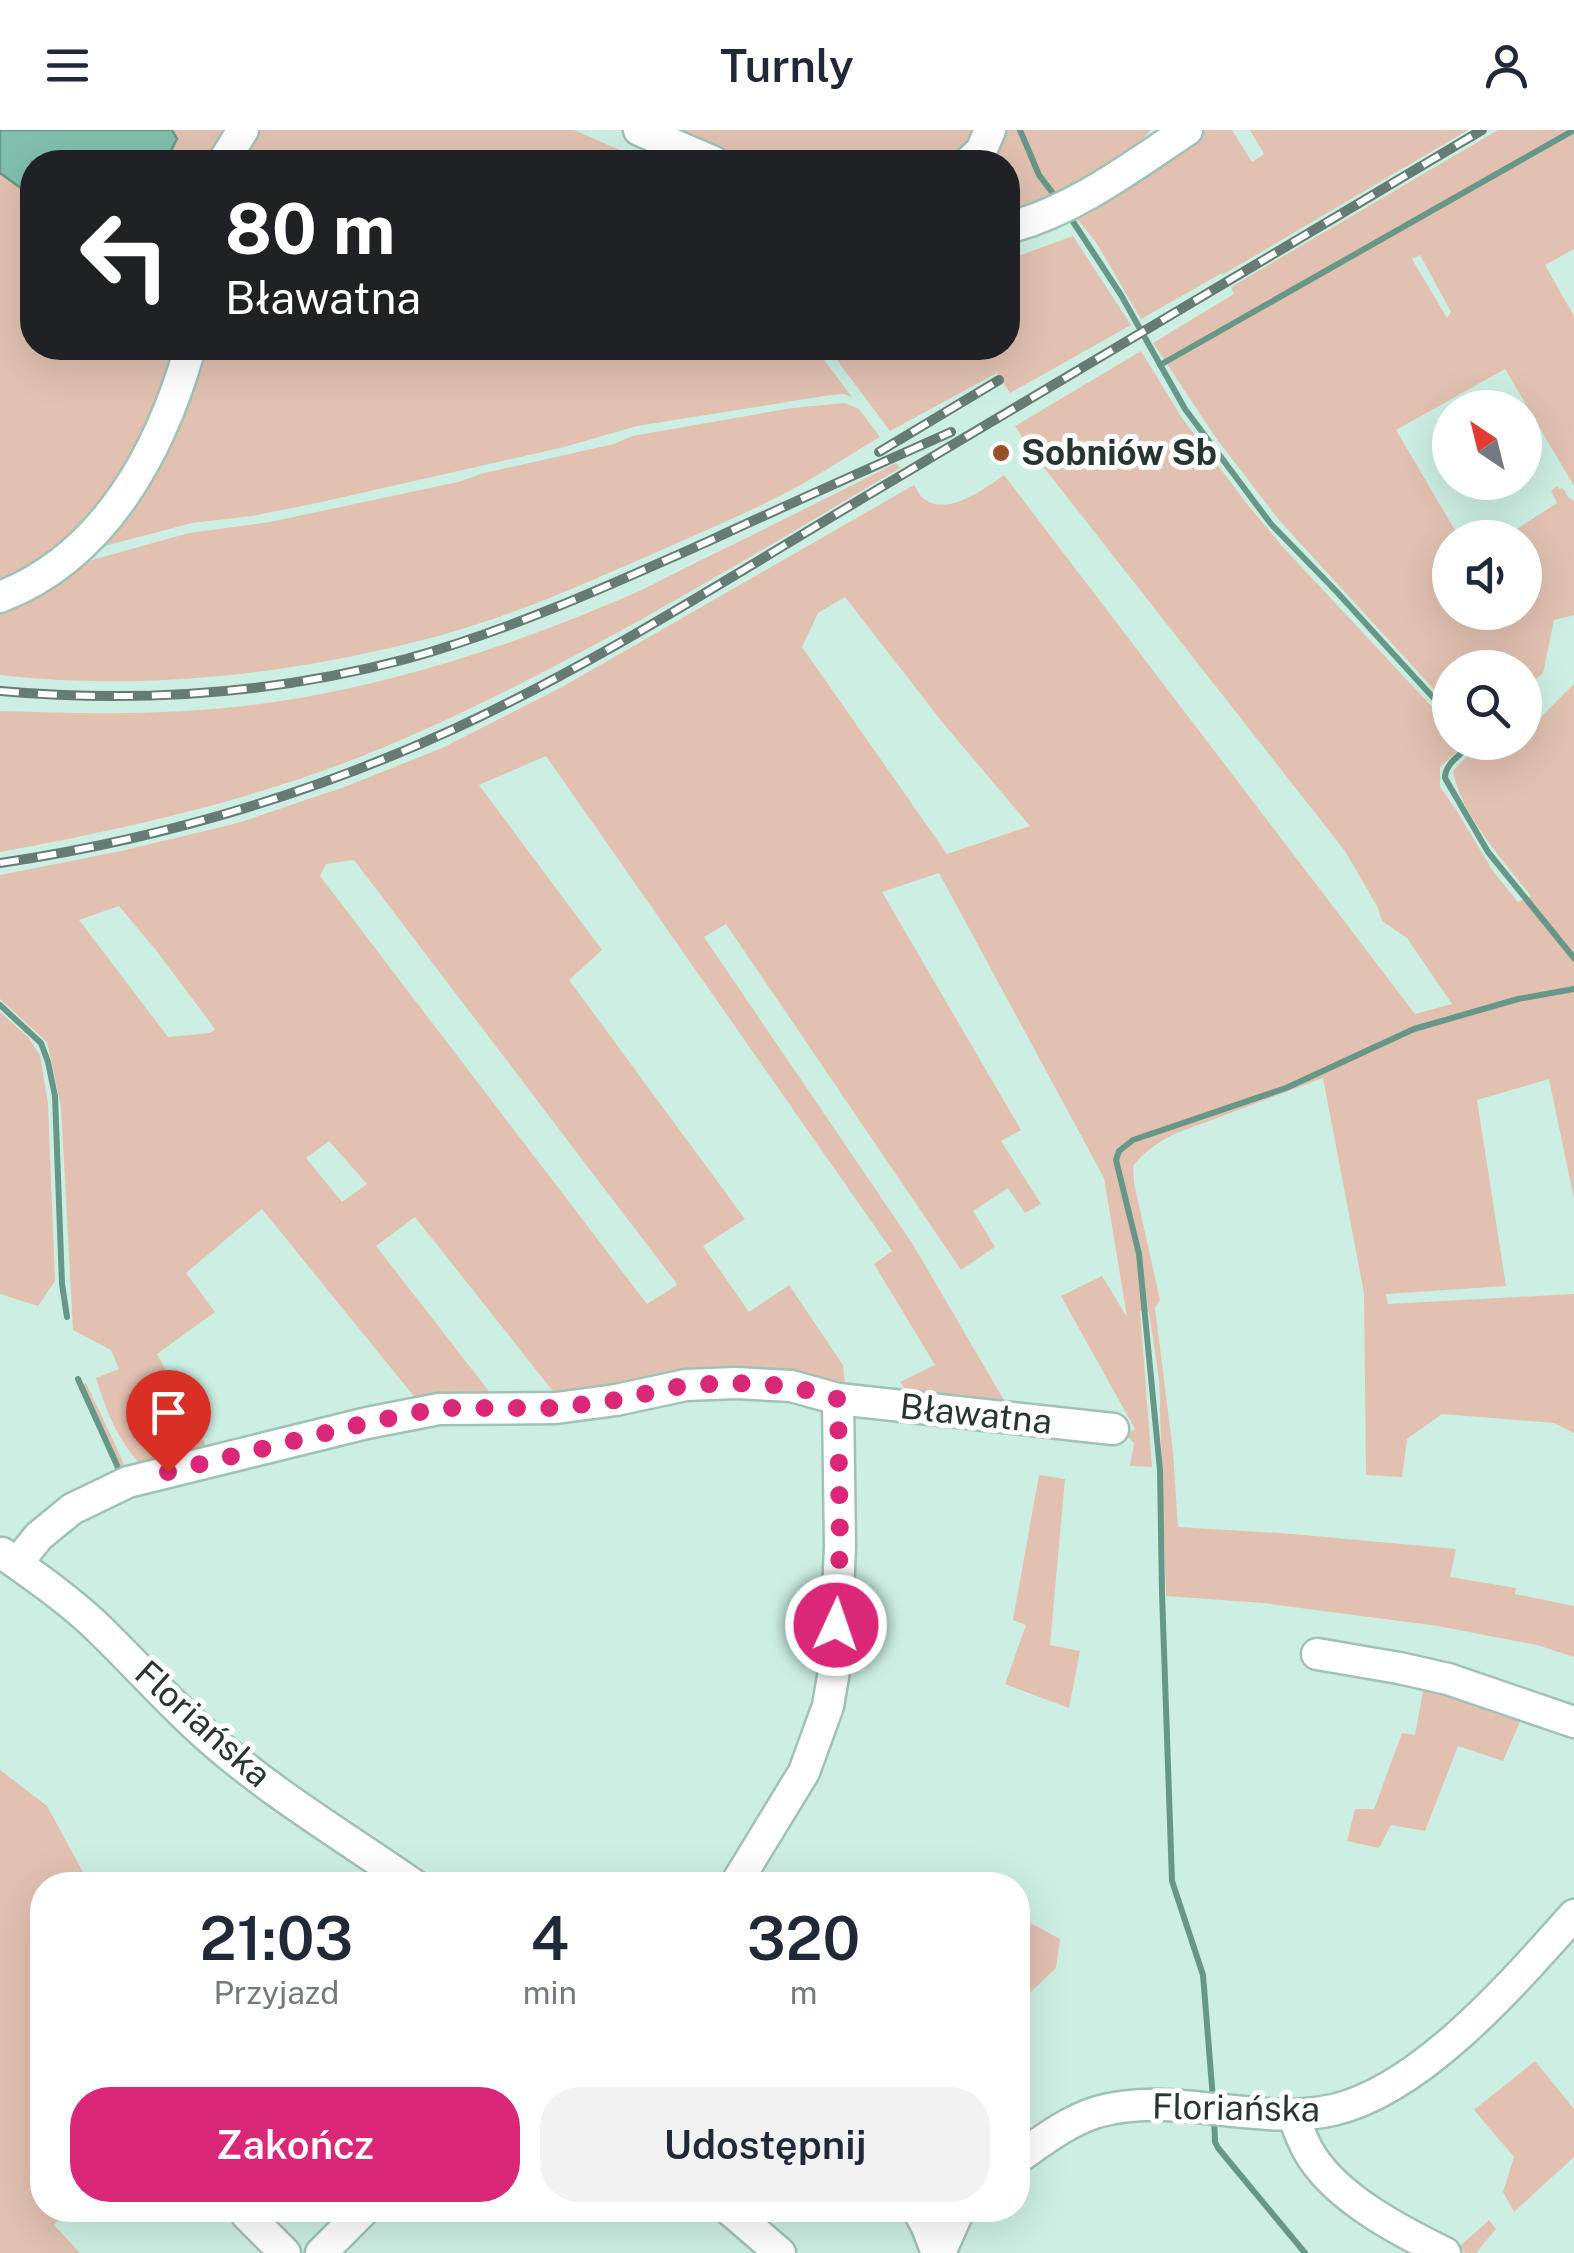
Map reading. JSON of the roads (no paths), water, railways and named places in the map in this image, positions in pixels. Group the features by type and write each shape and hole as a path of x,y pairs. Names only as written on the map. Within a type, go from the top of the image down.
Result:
{"street":[{"path":"639,130 686,150"},
{"path":"1021,224 1062,210 1188,130"},
{"path":"0,597 46,574 116,507 158,438 187,360"},
{"name":"Bławatna","path":"8,1558 72,1508 128,1482 439,1408 556,1408 686,1385 736,1383 791,1386 838,1399 1113,1429"},
{"path":"743,1872 804,1772 828,1706 840,1546 838,1399"},
{"name":"Floriańska","path":"8,1558 56,1590 92,1622 228,1754 395,1872"},
{"path":"1317,1654 1448,1679 1574,1722"},
{"name":"Floriańska","path":"1030,2150 1058,2131 1099,2112 1146,2106 1293,2114 1346,2106 1376,2093 1417,2067 1463,2031 1505,1993 1574,1915"},
{"path":"1293,2114 1313,2159 1352,2199 1406,2234 1445,2253"},
{"path":"254,2222 285,2253"},
{"path":"321,2253 352,2222"},
{"path":"744,2222 780,2253"},
{"path":"925,2222 938,2253"},
{"path":"938,2253 952,2222"}],"waterway":[{"path":"1020,130 1039,175 1058,200"},
{"path":"1160,365 1574,130"},
{"path":"1068,214 1121,295 1185,409 1271,524 1432,696"},
{"path":"1454,760 1445,778 1488,852 1574,958"},
{"path":"1213,2099 1203,1975 1172,1881 1160,1470 1139,1254 1116,1160 1119,1151 1133,1140 1286,1088 1414,1029 1518,999 1574,989"},
{"path":"0,1005 41,1043 48,1062 55,1096 62,1284 67,1317"},
{"path":"78,1379 120,1472"},
{"path":"1214,2116 1218,2148 1305,2253"}],"railway":[{"path":"0,863 175,828 290,794 401,752 511,701 674,612 1482,130"},
{"path":"879,452 999,380"},
{"path":"0,691 102,696 204,693 306,680 406,659 484,635 597,590 951,432"}],"place":[{"name":"Sobniów Sb","path":"1001,453"}]}
